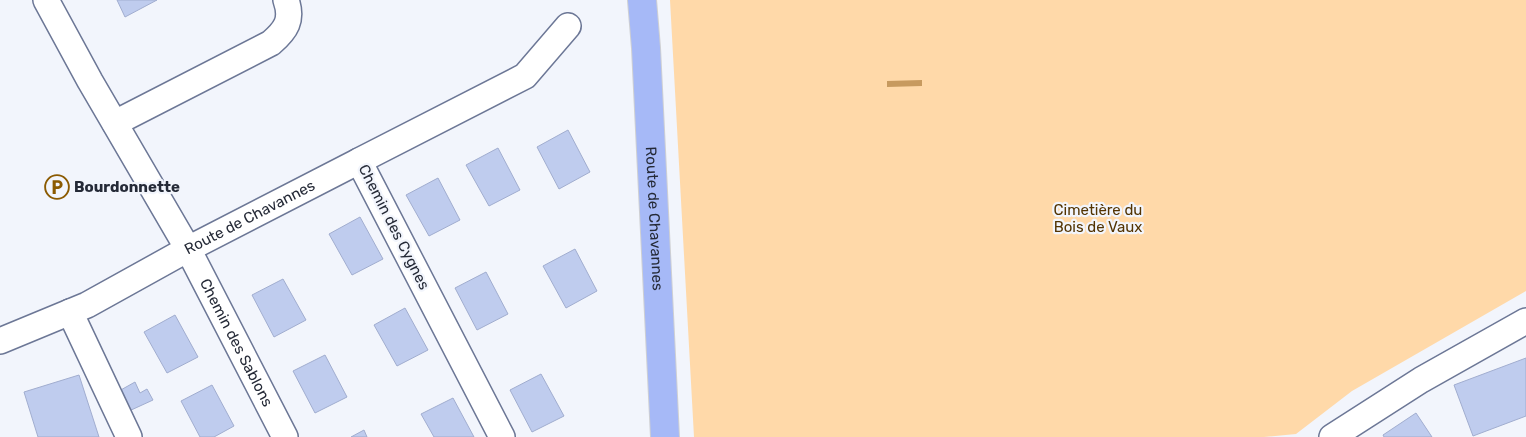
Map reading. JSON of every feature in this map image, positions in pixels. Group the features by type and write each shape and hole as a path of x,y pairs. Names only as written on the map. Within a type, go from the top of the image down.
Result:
{"main road":[{"name":"Route de Chavannes","path":"642,0 665,437"}],"street":[{"name":"Route de Chavannes","path":"46,0 90,81 188,248 359,161"},
{"path":"115,123 271,43 282,34 289,20 290,10 286,0"},
{"name":"Chemin des Cygnes","path":"502,437 359,161 525,76 568,26"},
{"path":"0,341 87,306 188,248"},
{"name":"Chemin des Sablons","path":"188,248 285,437"},
{"path":"70,312 129,437"},
{"path":"1332,437 1421,380 1526,321"}],"green space":[{"name":"Cimetière du Bois de Vaux","path":"670,0 1526,0 1526,291 1352,391 1296,434 1264,437 694,437"}],"shaded area":[{"path":"922,80 922,86 887,87 887,81"}],"building":[{"path":"117,0 157,0 125,17"},
{"path":"568,130 590,172 559,189 537,147"},
{"path":"498,148 520,190 489,206 466,165"},
{"path":"438,178 460,220 429,236 406,195"},
{"path":"360,217 383,259 352,275 329,234"},
{"path":"575,249 597,291 566,308 543,266"},
{"path":"486,272 508,314 477,330 455,288"},
{"path":"283,279 306,320 274,337 252,295"},
{"path":"405,308 428,350 397,366 374,325"},
{"path":"175,315 198,357 167,373 144,332"},
{"path":"325,355 347,397 315,413 293,371"},
{"path":"1526,358 1526,416 1473,436 1454,385"},
{"path":"541,374 564,416 532,432 510,390"},
{"path":"79,375 99,437 38,437 24,392"},
{"path":"135,382 140,393 147,389 153,400 129,411 119,391"},
{"path":"212,385 234,426 214,437 200,437 181,401"},
{"path":"453,398 474,437 434,437 421,414"},
{"path":"1416,413 1432,437 1384,437 1383,435"},
{"path":"364,430 367,437 351,437"}],"place":[{"name":"Bourdonnette","path":"57,187"}]}
